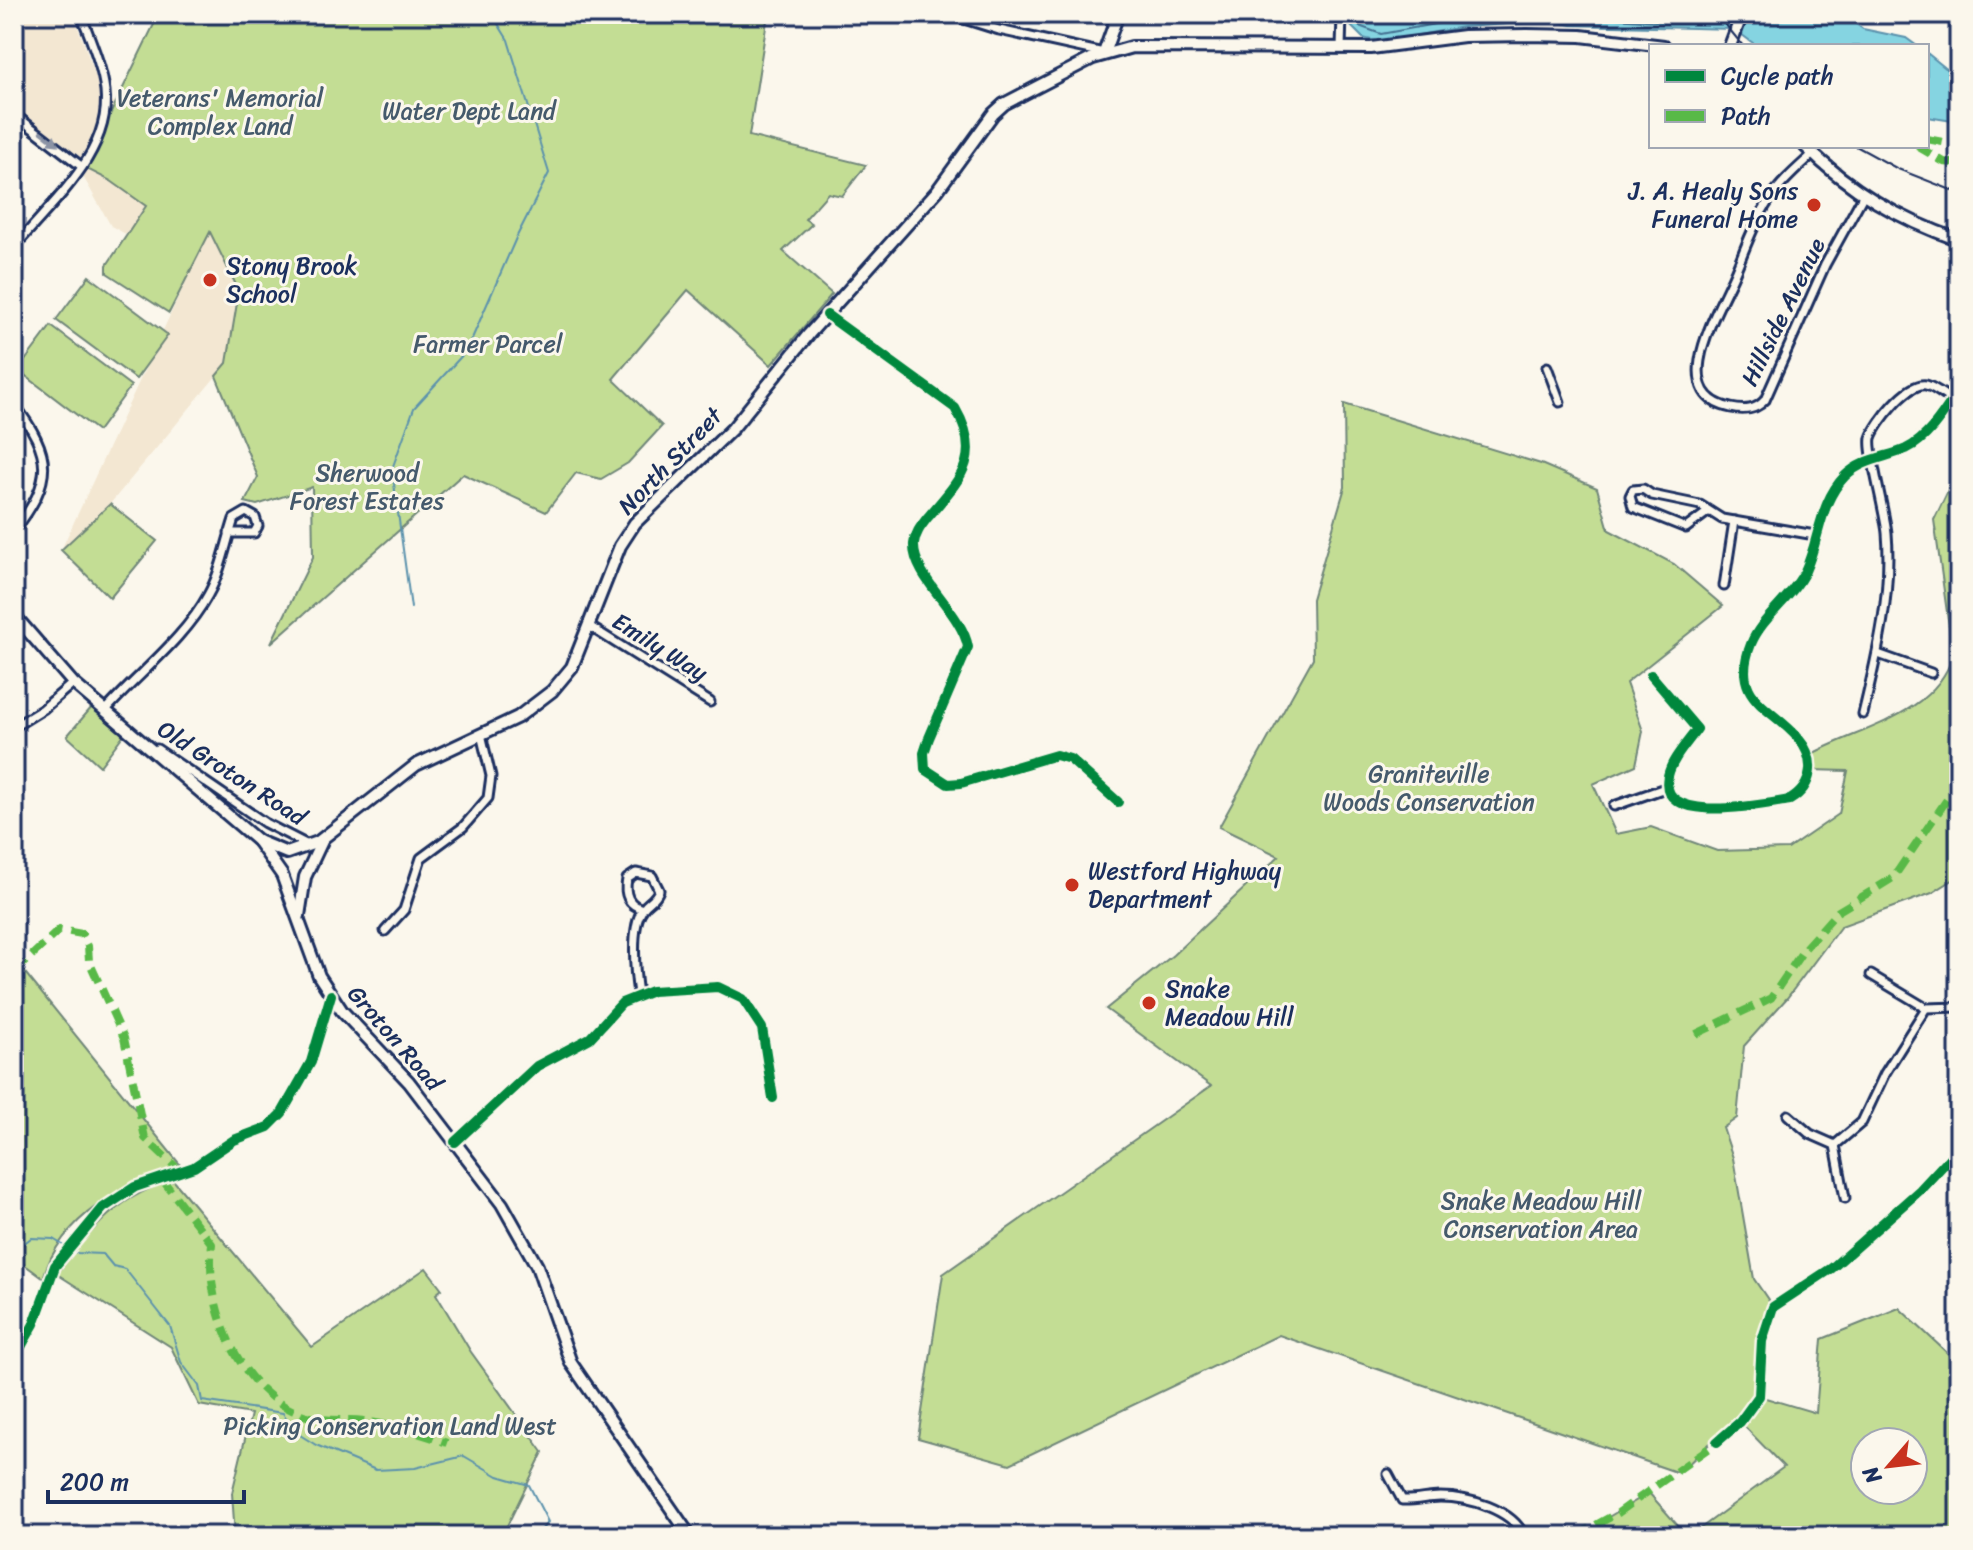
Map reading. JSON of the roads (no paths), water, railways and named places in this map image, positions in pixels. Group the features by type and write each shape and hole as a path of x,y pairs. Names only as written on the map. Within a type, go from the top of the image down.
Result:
{"main road":[{"path":"1104,53 1118,14"},
{"path":"1731,44 1742,17"},
{"name":"North Street","path":"258,841 287,853 324,839 416,765 518,717 552,691 572,667 620,546 635,523 725,437 937,191 993,114 1021,94 1104,53 1132,47 1399,47 1480,35 1568,35 1649,44"},
{"path":"1809,150 1863,196 1912,223 1959,240"},
{"name":"Groton Road","path":"14,615 73,683 258,841 282,875 319,976 331,995 409,1082 525,1243 571,1363 690,1536"},
{"path":"299,918 305,877 314,852 324,839"}],"street":[{"path":"14,248 94,152 105,109 102,75 81,14"},
{"path":"948,14 1104,53"},
{"path":"1341,48 1342,14"},
{"path":"14,114 81,166"},
{"name":"Hillside Avenue","path":"1809,150 1769,200 1710,324 1699,367 1703,388 1711,400 1743,410 1756,408 1765,400 1825,265 1863,196"},
{"path":"827,315 955,408 966,427 968,454 960,480 918,530 914,545 917,561 966,633 968,647 929,738 924,753 925,769 948,784 961,783 1056,755 1070,759 1118,802"},
{"path":"1547,367 1560,402"},
{"path":"1863,714 1878,654 1886,593 1888,536 1870,443 1875,426 1915,387 1925,385 1952,400"},
{"path":"1651,675 1684,718 1697,729 1669,772 1668,787 1675,801 1696,810 1790,800 1802,793 1809,782 1808,756 1798,738 1756,702 1746,673 1751,642 1797,585 1837,486 1847,475 1872,459 1917,442 1959,390"},
{"path":"14,404 38,436 45,463 41,488 14,531"},
{"path":"1709,511 1686,528 1633,507 1630,496 1633,490 1643,489 1652,495 1700,505 1734,521 1815,535"},
{"path":"14,523 27,514"},
{"path":"1724,586 1734,521"},
{"path":"106,710 201,608 215,580 229,533"},
{"name":"Emily Way","path":"589,626 710,702"},
{"path":"1878,654 1931,673"},
{"path":"14,727 43,709 73,683"},
{"name":"Old Groton Road","path":"133,732 265,823 310,846"},
{"path":"385,931 404,910 421,858 463,827 488,798 491,776 481,734"},
{"path":"1614,806 1668,787"},
{"path":"638,994 633,952 643,909 657,897 659,890 652,876 636,873 627,879 625,893 630,903 643,909"},
{"path":"1871,975 1926,1008 1959,1007"},
{"path":"455,1142 537,1066 582,1044 616,1008 638,994 705,986 731,991 743,999 762,1028 773,1098"},
{"path":"14,1359 34,1324 55,1266 103,1208 135,1187 194,1167 234,1140 268,1127 282,1113 311,1062 331,995"},
{"path":"1835,1145 1862,1122 1885,1073 1926,1008"},
{"path":"1788,1115 1810,1134 1835,1145"},
{"path":"1835,1145 1845,1198"},
{"path":"1717,1442 1740,1422 1759,1396 1762,1341 1773,1307 1832,1268 1920,1190 1959,1148"},
{"path":"1388,1474 1402,1500 1446,1497 1487,1507 1516,1522 1524,1536"}],"water":[{"path":"1349,14 1699,14 1759,23 1803,16 1848,18 1863,29 1906,38 1914,44 1754,44 1734,29 1572,25 1534,17 1523,23 1463,27 1380,42 1363,38 1345,20"},
{"path":"1929,55 1959,79 1959,122 1929,117"}],"waterway":[{"path":"411,608 392,469 414,408 467,350 516,238 549,173 508,40 492,14"},
{"path":"14,1251 31,1238 53,1239 76,1253 103,1254 113,1266 125,1269 170,1326 181,1362 199,1386 202,1401 283,1413 295,1432 316,1445 376,1470 415,1468 464,1456 498,1476 529,1485 548,1522 542,1529 544,1536"}],"railway":[{"path":"1717,14 1741,44"},
{"path":"1860,148 1898,169 1959,193"}],"place":[{"name":"J. A. Healy Sons Funeral Home","path":"1814,205"},
{"name":"Stony Brook School","path":"210,280"},
{"name":"Westford Highway Department","path":"1072,885"},
{"name":"Snake Meadow Hill","path":"1149,1003"}],"park label":[{"name":"Water Dept Land","path":"469,111"},
{"name":"Veterans' Memorial Complex Land","path":"220,112"},
{"name":"Farmer Parcel","path":"488,344"},
{"name":"Sherwood Forest Estates","path":"367,487"},
{"name":"Graniteville Woods Conservation","path":"1429,788"},
{"name":"Snake Meadow Hill Conservation Area","path":"1541,1215"},
{"name":"Picking Conservation Land West","path":"390,1426"}]}
